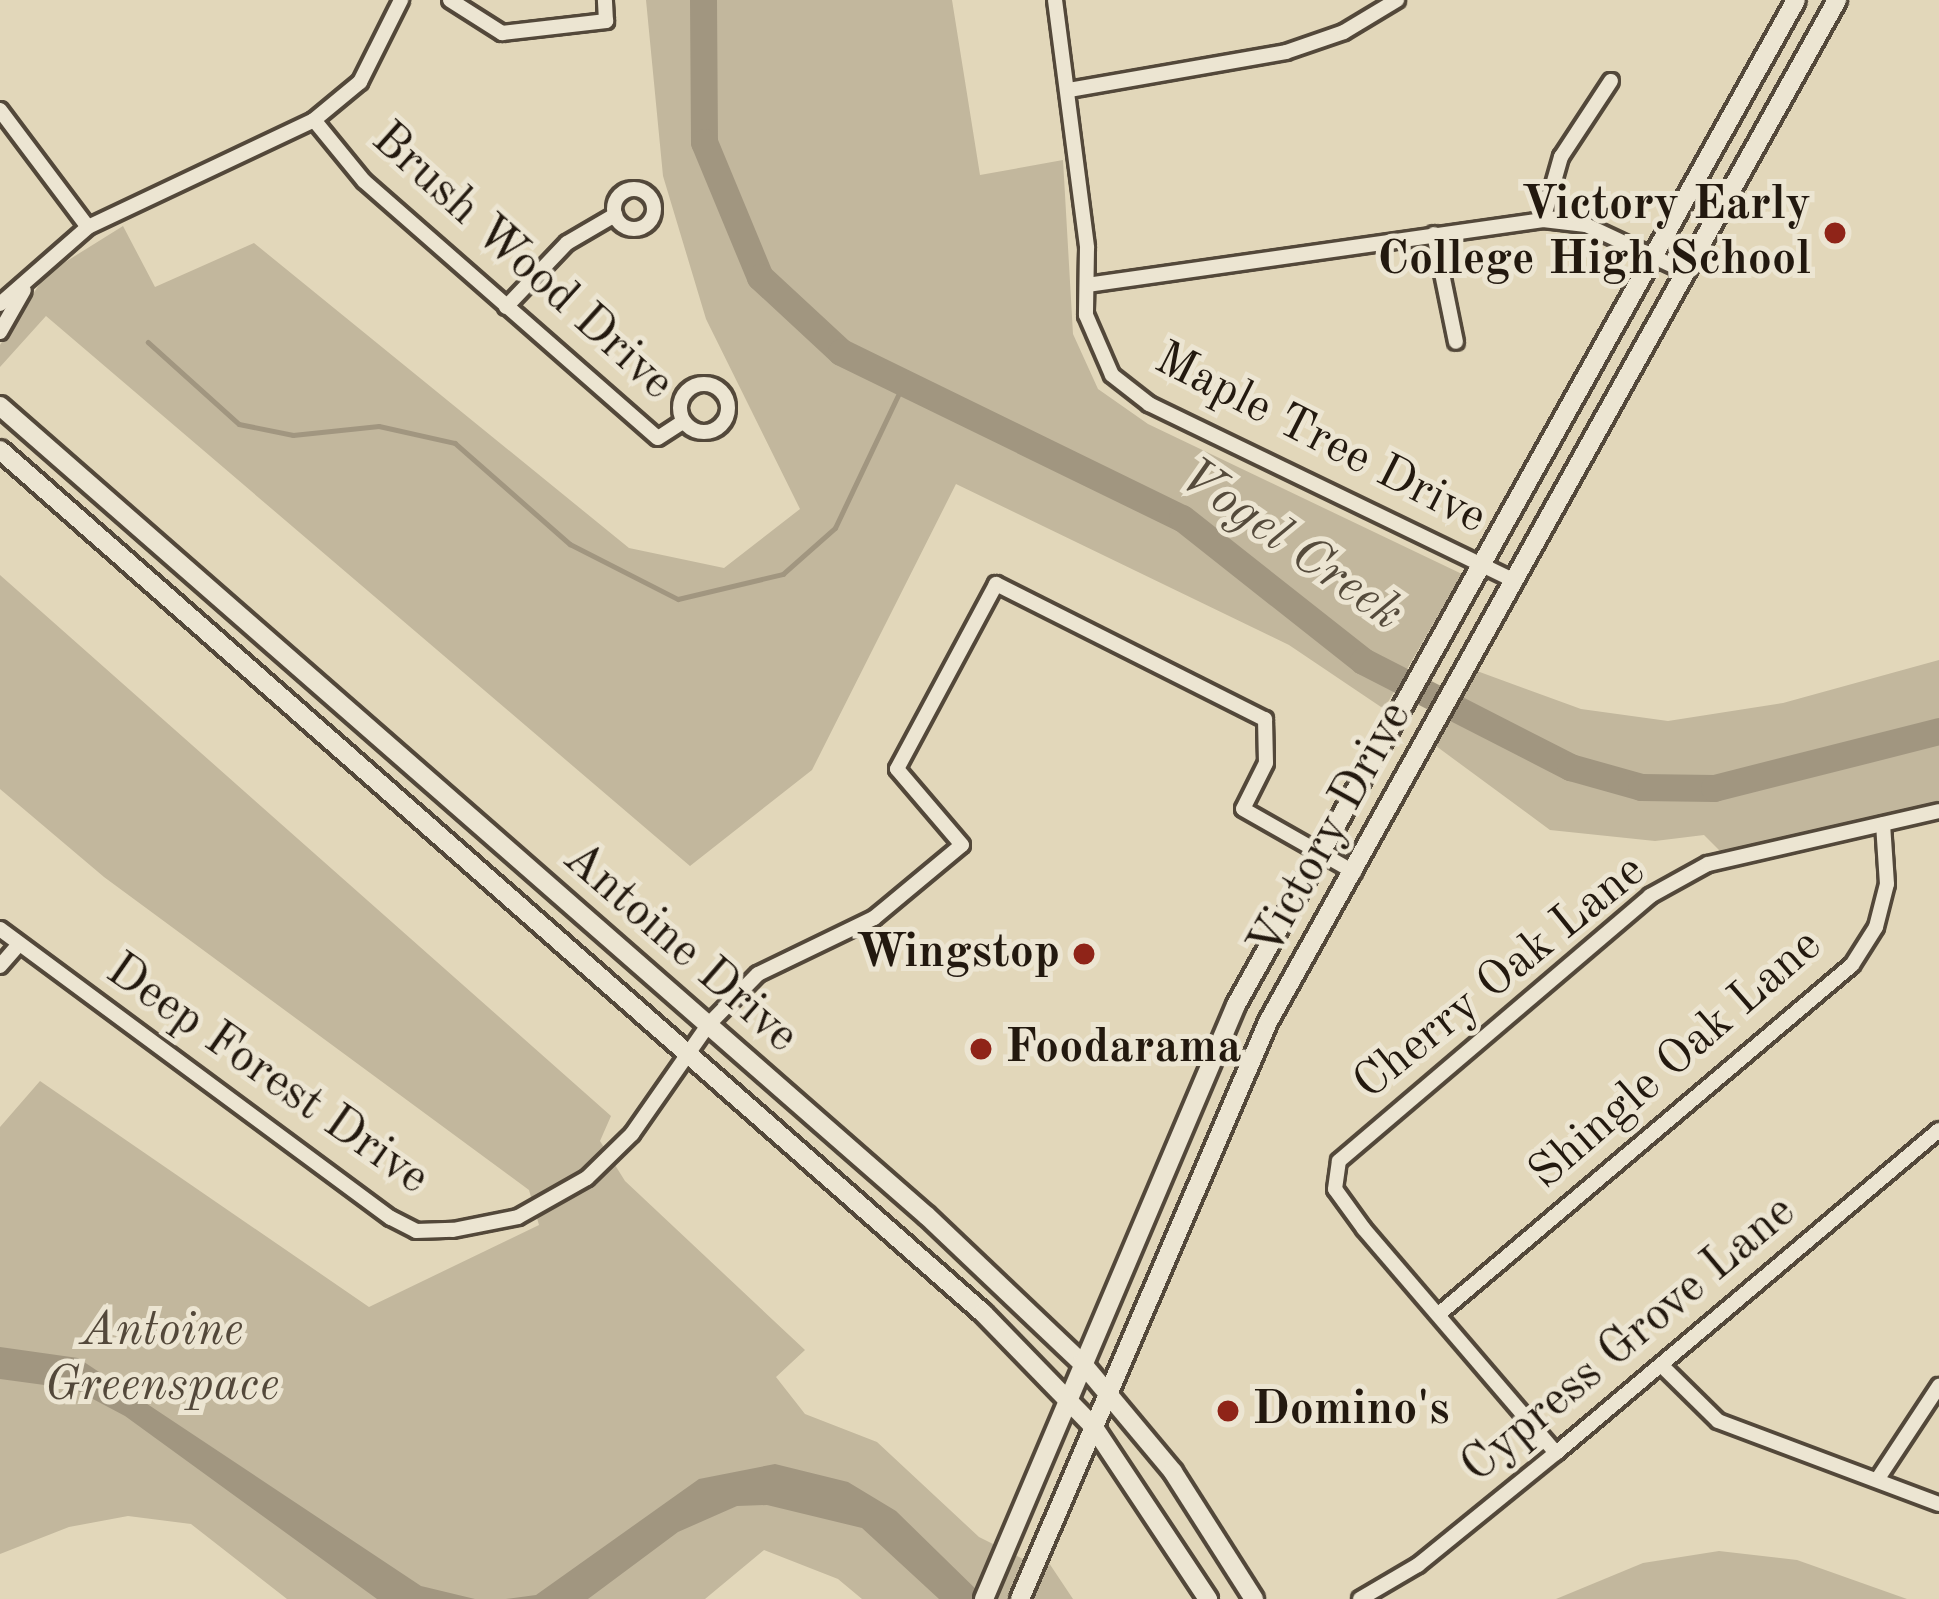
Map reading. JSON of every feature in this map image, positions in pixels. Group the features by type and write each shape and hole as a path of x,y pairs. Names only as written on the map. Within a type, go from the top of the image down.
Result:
{"main road":[{"name":"Victory Drive","path":"984,1599 1236,1005 1796,0"},
{"name":"Victory Drive","path":"1023,1590 1197,1176 1268,1022 1837,0"},
{"name":"Antoine Drive","path":"0,406 708,1024 1082,1363 1173,1472 1254,1599"},
{"name":"Antoine Drive","path":"0,450 841,1190 1067,1400 1093,1426 1208,1599"},
{"path":"93,532 115,507"},
{"path":"254,673 276,648"},
{"path":"469,863 494,835"},
{"path":"841,1190 860,1159"},
{"path":"1165,1167 1197,1176"}],"street":[{"path":"0,304 27,286 88,227 314,120 360,82 401,0"},
{"path":"450,0 502,33 606,21 605,0"},
{"name":"Maple Tree Drive","path":"1055,0 1069,90 1094,348 1126,389 1515,581"},
{"path":"1069,90 1286,52 1344,32 1397,0"},
{"path":"1543,220 1561,157 1611,81"},
{"path":"0,110 88,227"},
{"name":"Brush Wood Drive","path":"314,120 364,181 658,438 683,422"},
{"path":"506,308 567,243 615,215"},
{"path":"1088,285 1543,220 1586,224 1684,271"},
{"path":"1434,234 1456,342"},
{"path":"0,332 27,286"},
{"name":"Deep Forest Drive","path":"0,929 416,1231 518,1217 550,1203 632,1134 708,1024 758,974 874,918 962,845 898,769 996,584 1265,719 1266,763 1243,809 1322,854"},
{"name":"Cherry Oak Lane","path":"1440,1313 1335,1189 1340,1161 1650,896 1708,864 1939,811"},
{"name":"Shingle Oak Lane","path":"1440,1313 1852,965 1876,927 1887,884 1883,824"},
{"path":"1322,854 1354,872"},
{"path":"0,966 18,945"},
{"name":"Cypress Grove Lane","path":"1360,1599 1418,1565 1556,1454 1939,1130"},
{"path":"1440,1313 1556,1454"},
{"path":"1661,1366 1718,1421 1939,1504"},
{"path":"1877,1480 1939,1386"}],"green space":[{"path":"646,0 952,0 980,175 1063,160 1073,334 1098,389 1148,424 1462,574 1384,709 1289,645 956,484 812,770 690,866 46,316 0,367 0,345 46,274 123,226 155,287 254,243 629,548 724,568 800,509 706,319 663,176"},
{"name":"Antoine Greenspace","path":"0,575 611,1116 600,1141 625,1181 805,1350 776,1377 805,1414 877,1442 979,1537 1031,1563 1047,1560 1073,1599 862,1599 838,1579 764,1550 705,1599 287,1599 191,1524 128,1516 69,1527 0,1554 0,1127 40,1081 369,1307 539,1225 529,1190 104,877 0,789"},
{"path":"1939,660 1939,803 1721,852 1704,835 1655,841 1550,830 1436,746 1477,671 1581,709 1668,721 1783,703"},
{"path":"1719,1551 1797,1560 1907,1599 1556,1599 1643,1563"}],"shaded area":[{"path":"0,1347 78,1358 421,1586 475,1599 377,1599 125,1416 74,1389 0,1379"},
{"path":"775,1464 848,1482 896,1511 986,1599 939,1599 862,1528 767,1505 737,1506 678,1532 588,1599 506,1599 536,1595 699,1479"}],"waterway":[{"name":"Vogel Creek","path":"703,0 704,142 760,277 841,352 1182,518 1363,661 1570,767 1641,787 1714,788 1939,731"},
{"path":"148,342 239,424 293,435 379,426 455,443 570,544 678,599 783,574 835,528 904,383"}],"place":[{"name":"Victory Early College High School","path":"1835,233"},
{"name":"Wingstop","path":"1084,954"},
{"name":"Foodarama","path":"981,1049"},
{"name":"Domino's","path":"1228,1411"}]}
